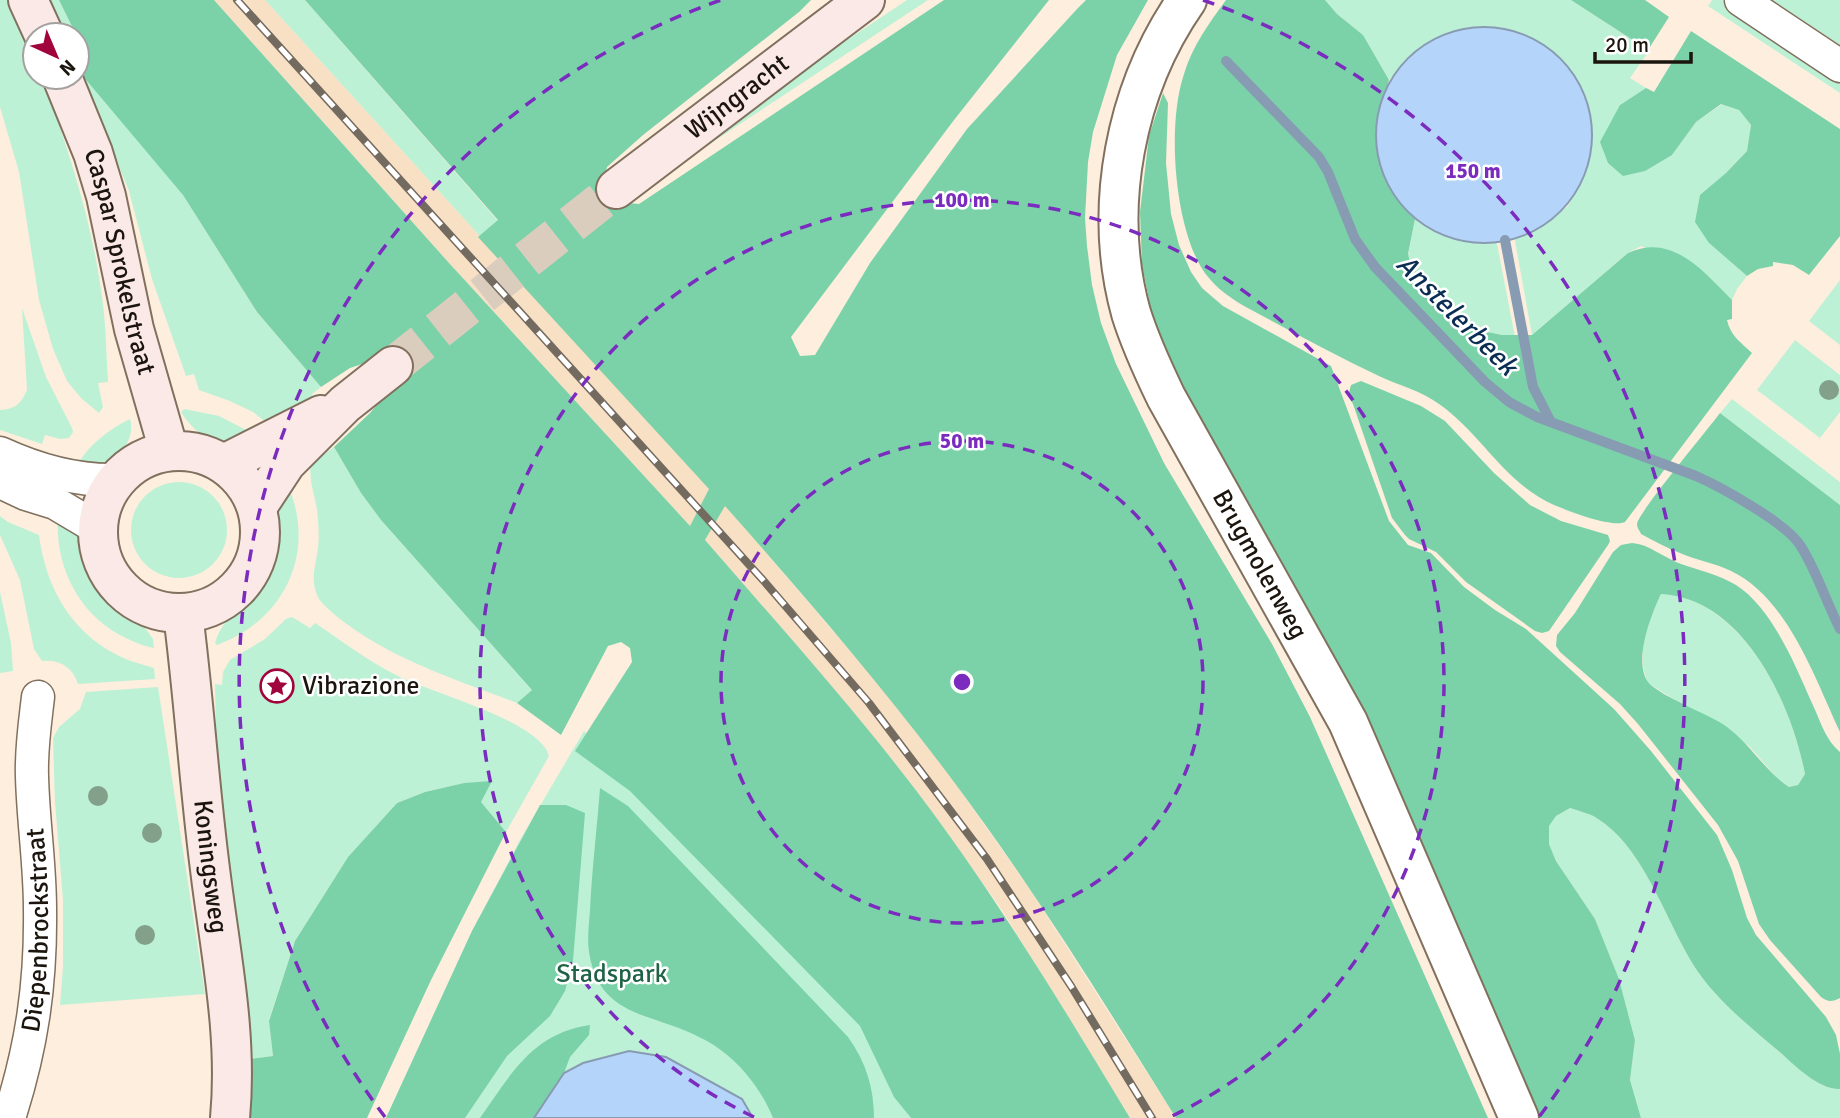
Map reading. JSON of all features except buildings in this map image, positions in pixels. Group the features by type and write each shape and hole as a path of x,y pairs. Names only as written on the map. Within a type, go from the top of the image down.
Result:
{"main road":[{"path":"29,0 38,21"},
{"name":"Wijngracht","path":"616,189 742,91 865,2"},
{"name":"Caspar Sprokelstraat","path":"68,91 93,153 106,196 135,329 169,451"},
{"path":"257,507 286,463 345,404 393,366"},
{"path":"224,464 267,440 345,404"},
{"path":"169,451 206,455 224,464 238,475 257,507 261,532 257,556 246,579 229,597 207,609 183,614 162,613 139,604 121,590 107,572 99,551 97,528 103,502 116,480 139,460 169,451"},
{"name":"Koningsweg","path":"183,614 210,869 228,989 233,1072 230,1118"}],"street":[{"name":"Brugmolenweg","path":"1187,0 1162,41 1132,115 1118,195 1118,234 1131,313 1166,397 1348,722 1519,1118"},
{"path":"1741,0 1840,66"},
{"path":"0,453 65,475 91,480 116,480"},
{"path":"0,482 55,503 97,528"},
{"name":"Diepenbrockstraat","path":"9,1118 22,1077 35,1012 39,967 40,899 32,774 38,696"}],"shaded area":[{"path":"214,0 265,0 710,489 690,526 449,263"},
{"path":"725,505 880,686 950,776 1031,891 1176,1118 1130,1118 1002,910 917,792 805,655 705,540"}],"green space":[{"path":"0,0 7,0 21,29 21,91 47,91 85,211 97,264 103,302 108,382 98,383 103,407 99,413 81,398 67,381 53,349 39,300 19,172 0,107"},
{"path":"49,0 59,0 69,21 59,21"},
{"path":"59,0 214,0 449,263 690,526 709,489 478,237 498,220 305,0 811,0 607,167 604,183 617,202 639,204 944,0 1049,0 954,120 791,337 800,356 815,355 870,263 967,129 1078,8 1086,0 1148,0 1117,55 1093,132 1088,162 1085,218 1087,246 1101,323 1116,364 1164,463 1272,644 1310,717 1488,1118 1176,1118 1066,943 979,816 867,671 725,506 705,540 867,728 947,832 1028,953 1130,1118 911,1118 894,1097 860,1026 630,791 575,751 632,662 630,648 621,642 608,646 561,735 517,703 532,690 381,520 361,493 334,447 370,413 391,388 377,359 350,368 321,387 257,312 183,195 91,86 91,21 69,21"},
{"path":"265,0 305,0 498,221 710,489"},
{"path":"907,0 928,0 693,155 690,152 790,78"},
{"path":"1226,0 1325,0 1337,14 1363,35 1389,80 1375,135 1393,193 1415,219 1408,254 1411,266 1473,329 1502,335 1532,335 1628,253 1644,248 1673,251 1686,258 1732,300 1732,319 1727,320 1728,325 1736,338 1752,353 1625,522 1610,523 1590,518 1554,505 1536,495 1507,471 1454,416 1432,399 1381,377 1244,306 1220,289 1205,273 1192,248 1179,199 1176,119 1187,64"},
{"path":"1325,0 1571,0 1649,51 1630,78 1646,88 1620,105 1672,155 1696,122 1722,104 1739,110 1751,125 1747,151 1726,173 1709,243 1747,276 1732,300 1705,273 1641,246 1628,253 1532,335 1516,237 1526,234 1568,206 1585,174 1548,48 1513,30 1477,27 1408,59 1389,80 1363,35 1337,14"},
{"path":"1571,0 1645,0 1669,17 1648,50"},
{"path":"1712,0 1722,0 1840,78 1840,93 1708,6"},
{"path":"1772,0 1840,0 1840,45"},
{"path":"1691,31 1840,129 1840,236 1809,275 1793,265 1773,262 1773,266 1758,269 1747,276 1709,243 1695,222 1700,195 1747,151 1751,125 1739,110 1721,104 1696,122 1672,155 1645,171 1623,176 1608,163 1600,142 1620,105 1646,88 1654,92"},
{"path":"91,64 183,195 257,312 321,387 313,396 267,423 253,412 199,390 194,374 186,376 152,279 129,191 88,91 91,91"},
{"path":"1163,93 1168,103 1166,163 1171,214 1179,245 1191,272 1202,288 1223,306 1331,366 1389,521 1408,545 1431,553 1464,587 1526,629 1614,709 1651,751 1717,835 1732,870 1747,918 1756,935 1826,1017 1836,1035 1840,1054 1840,1089 1824,1086 1809,1077 1719,997 1701,976 1643,868 1629,848 1595,817 1570,808 1556,816 1549,826 1549,844 1556,861 1595,919 1619,979 1635,1040 1630,1080 1641,1118 1537,1118 1351,692 1289,576 1187,406 1155,329 1142,265 1140,212 1149,136"},
{"path":"1415,219 1455,238 1497,244 1516,342 1502,335 1473,329 1411,266 1408,255"},
{"path":"1840,280 1840,345 1809,321"},
{"path":"22,308 46,377 72,428 73,432 69,438 60,439 45,435 42,444 0,430 0,410 17,405 27,390"},
{"path":"1795,340 1840,375 1840,412 1820,438 1757,390"},
{"path":"1361,381 1421,406 1445,421 1494,473 1530,505 1561,521 1608,535 1608,545 1549,631 1535,631 1466,582 1436,552 1409,539 1392,518 1348,396 1351,385"},
{"path":"1732,399 1840,482 1840,505 1720,413"},
{"path":"184,409 219,416 248,431 228,443 213,439 190,424 181,412"},
{"path":"1720,413 1840,505 1840,732 1798,642 1769,600 1751,583 1731,571 1665,547 1641,534 1637,527 1649,504"},
{"path":"130,419 131,434 114,460 100,466 77,465 100,438"},
{"path":"334,447 361,493 381,520 532,690 517,703 446,676 377,644 335,615 320,601 314,583 319,531 311,464"},
{"path":"286,481 295,507 299,532 297,556 290,579 278,600 262,618 217,645 215,643 219,632 264,578 269,567 274,547 277,504"},
{"path":"179,482 197,486 213,496 223,512 227,530 223,548 213,564 197,574 179,578 161,574 145,564 135,548 131,530 135,512 145,496 161,486"},
{"path":"0,516 39,535 48,575 66,610 78,625 109,651 154,668 155,679 78,684 73,673 64,665 54,661 42,661 34,649 20,580 0,535"},
{"path":"58,517 78,535 100,586 143,625 153,639 154,648 118,634 103,624 80,599 71,584 60,552"},
{"path":"1632,543 1644,546 1729,581 1749,595 1781,637 1826,734 1840,752 1840,998 1830,1001 1821,997 1770,940 1759,924 1738,861 1718,825 1620,704 1556,646 1557,635 1575,613 1613,552 1621,545","holes":["1661,594 1690,600 1716,614 1739,634 1775,686 1788,716 1805,774 1798,785 1789,787 1780,781 1727,727 1667,696 1648,682 1642,662 1643,650"]},
{"path":"0,592 11,643 13,671 0,673"},
{"path":"1661,594 1678,595 1711,610 1732,627 1750,648 1780,696 1790,722 1805,774 1798,785 1789,787 1777,778 1749,746 1648,683 1644,672 1643,650 1648,627"},
{"path":"292,617 310,628 315,623 396,675 506,719 541,743 549,756 506,832 481,802 491,782 464,783 425,792 397,803 348,857 295,941 269,1020 273,1056 249,1059 217,779 215,684 222,685 223,672 230,660 265,639 286,619"},
{"path":"158,687 205,994 60,1005 63,900 53,738 59,727 80,709 86,692"},
{"name":"Stadspark","path":"584,731 629,783 869,1028 911,1118 386,1118 472,931 520,840"},
{"path":"492,781 481,802 506,832 431,980 367,1118 249,1118 249,1059 273,1056 269,1021 295,941 348,857 397,803 425,792 464,783"},
{"path":"600,788 628,806 848,1037 868,1076 874,1118 773,1118 744,1071 723,1052 699,1037 630,1010 604,990 595,974 588,942"},
{"path":"540,805 566,805 585,813 573,961 565,991 550,1016 507,1056 465,1118 386,1118 472,931"},
{"path":"1570,808 1595,817 1629,848 1643,868 1701,976 1719,997 1809,1077 1824,1086 1840,1089 1840,1118 1641,1118 1630,1080 1635,1040 1619,979 1595,919 1556,861 1549,844 1549,826 1556,816"},
{"path":"590,1025 589,1035 570,1057 564,1073 534,1118 480,1118 513,1071 538,1046 570,1029"}],"water":[{"path":"1484,27 1525,36 1560,59 1583,94 1592,135 1583,176 1560,211 1525,234 1484,243 1443,234 1408,211 1385,176 1376,135 1385,94 1408,59 1443,36"},
{"path":"629,1051 666,1057 742,1099 753,1118 534,1118 564,1073 583,1063"}],"waterway":[{"name":"Anstelerbeek","path":"1226,61 1319,157 1328,172 1355,239 1375,267 1485,382 1509,402 1537,417 1696,476 1768,516 1800,545 1840,629"},
{"path":"1505,240 1533,387 1551,422"}],"tunnel":[{"path":"393,366 616,189"}],"railway":[{"path":"237,0 763,580 869,703 987,859 1071,986 1152,1118"}],"place":[{"name":"Vibrazione","path":"277,686"}]}
